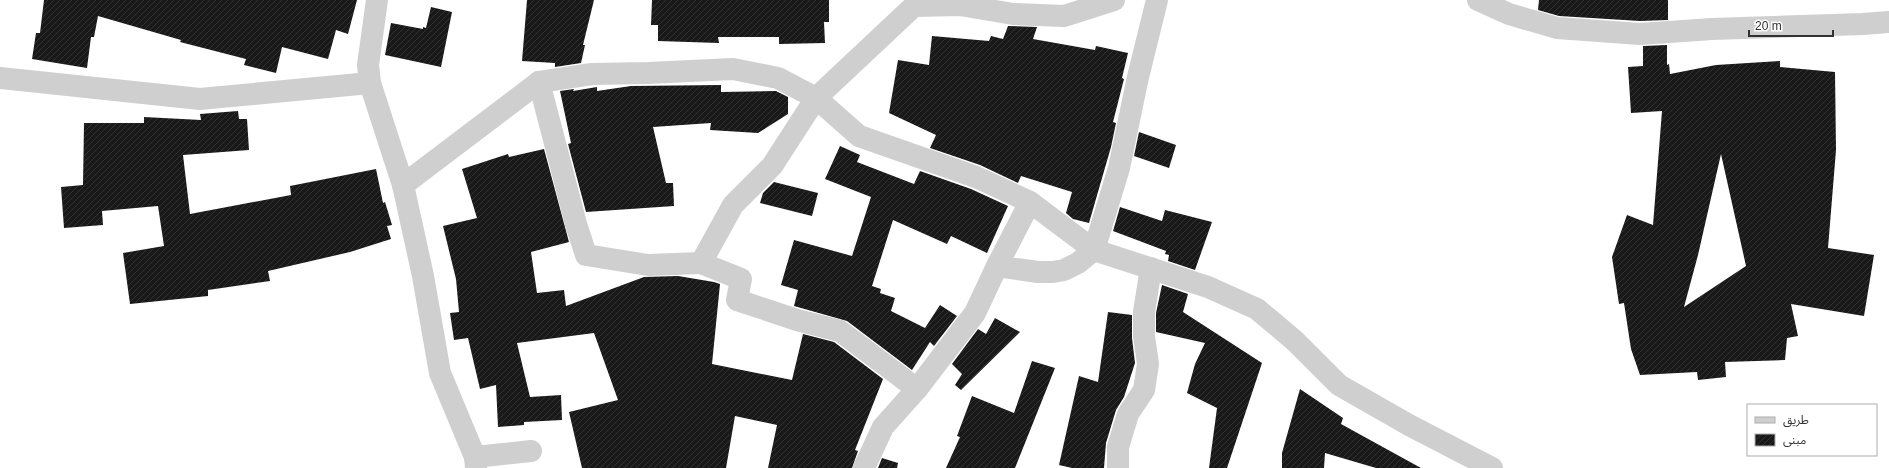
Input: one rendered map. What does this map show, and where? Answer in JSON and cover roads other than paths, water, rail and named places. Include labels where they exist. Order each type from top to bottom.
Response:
[{"type":"street","points":[[377,0],[368,65],[370,83],[403,185],[423,276],[440,373],[475,463],[531,450]]},
{"type":"street","points":[[701,263],[733,205],[772,166],[816,98],[915,3],[960,5],[1013,14],[1064,16],[1114,0]]},
{"type":"street","points":[[998,266],[1038,272],[1053,272],[1064,270],[1078,263],[1094,250],[1120,168],[1138,77],[1157,0]]},
{"type":"street","points":[[1478,0],[1509,14],[1557,28],[1640,34],[1712,29],[1889,22]]},
{"type":"street","points":[[403,185],[539,82],[592,74],[733,69],[778,78],[816,98],[859,136],[976,177],[1030,202],[1094,250],[1208,287],[1257,308],[1295,341],[1339,385],[1409,426],[1492,468]]},
{"type":"street","points":[[0,78],[200,99],[370,83]]},
{"type":"street","points":[[539,82],[576,224],[586,255],[648,265],[701,263],[741,279],[737,300],[797,320],[840,330],[917,389]]},
{"type":"street","points":[[864,468],[883,427],[917,389],[975,313],[1030,202]]},
{"type":"street","points":[[1118,468],[1118,447],[1128,414],[1144,390],[1148,364],[1144,336],[1144,312],[1151,268]]}]
